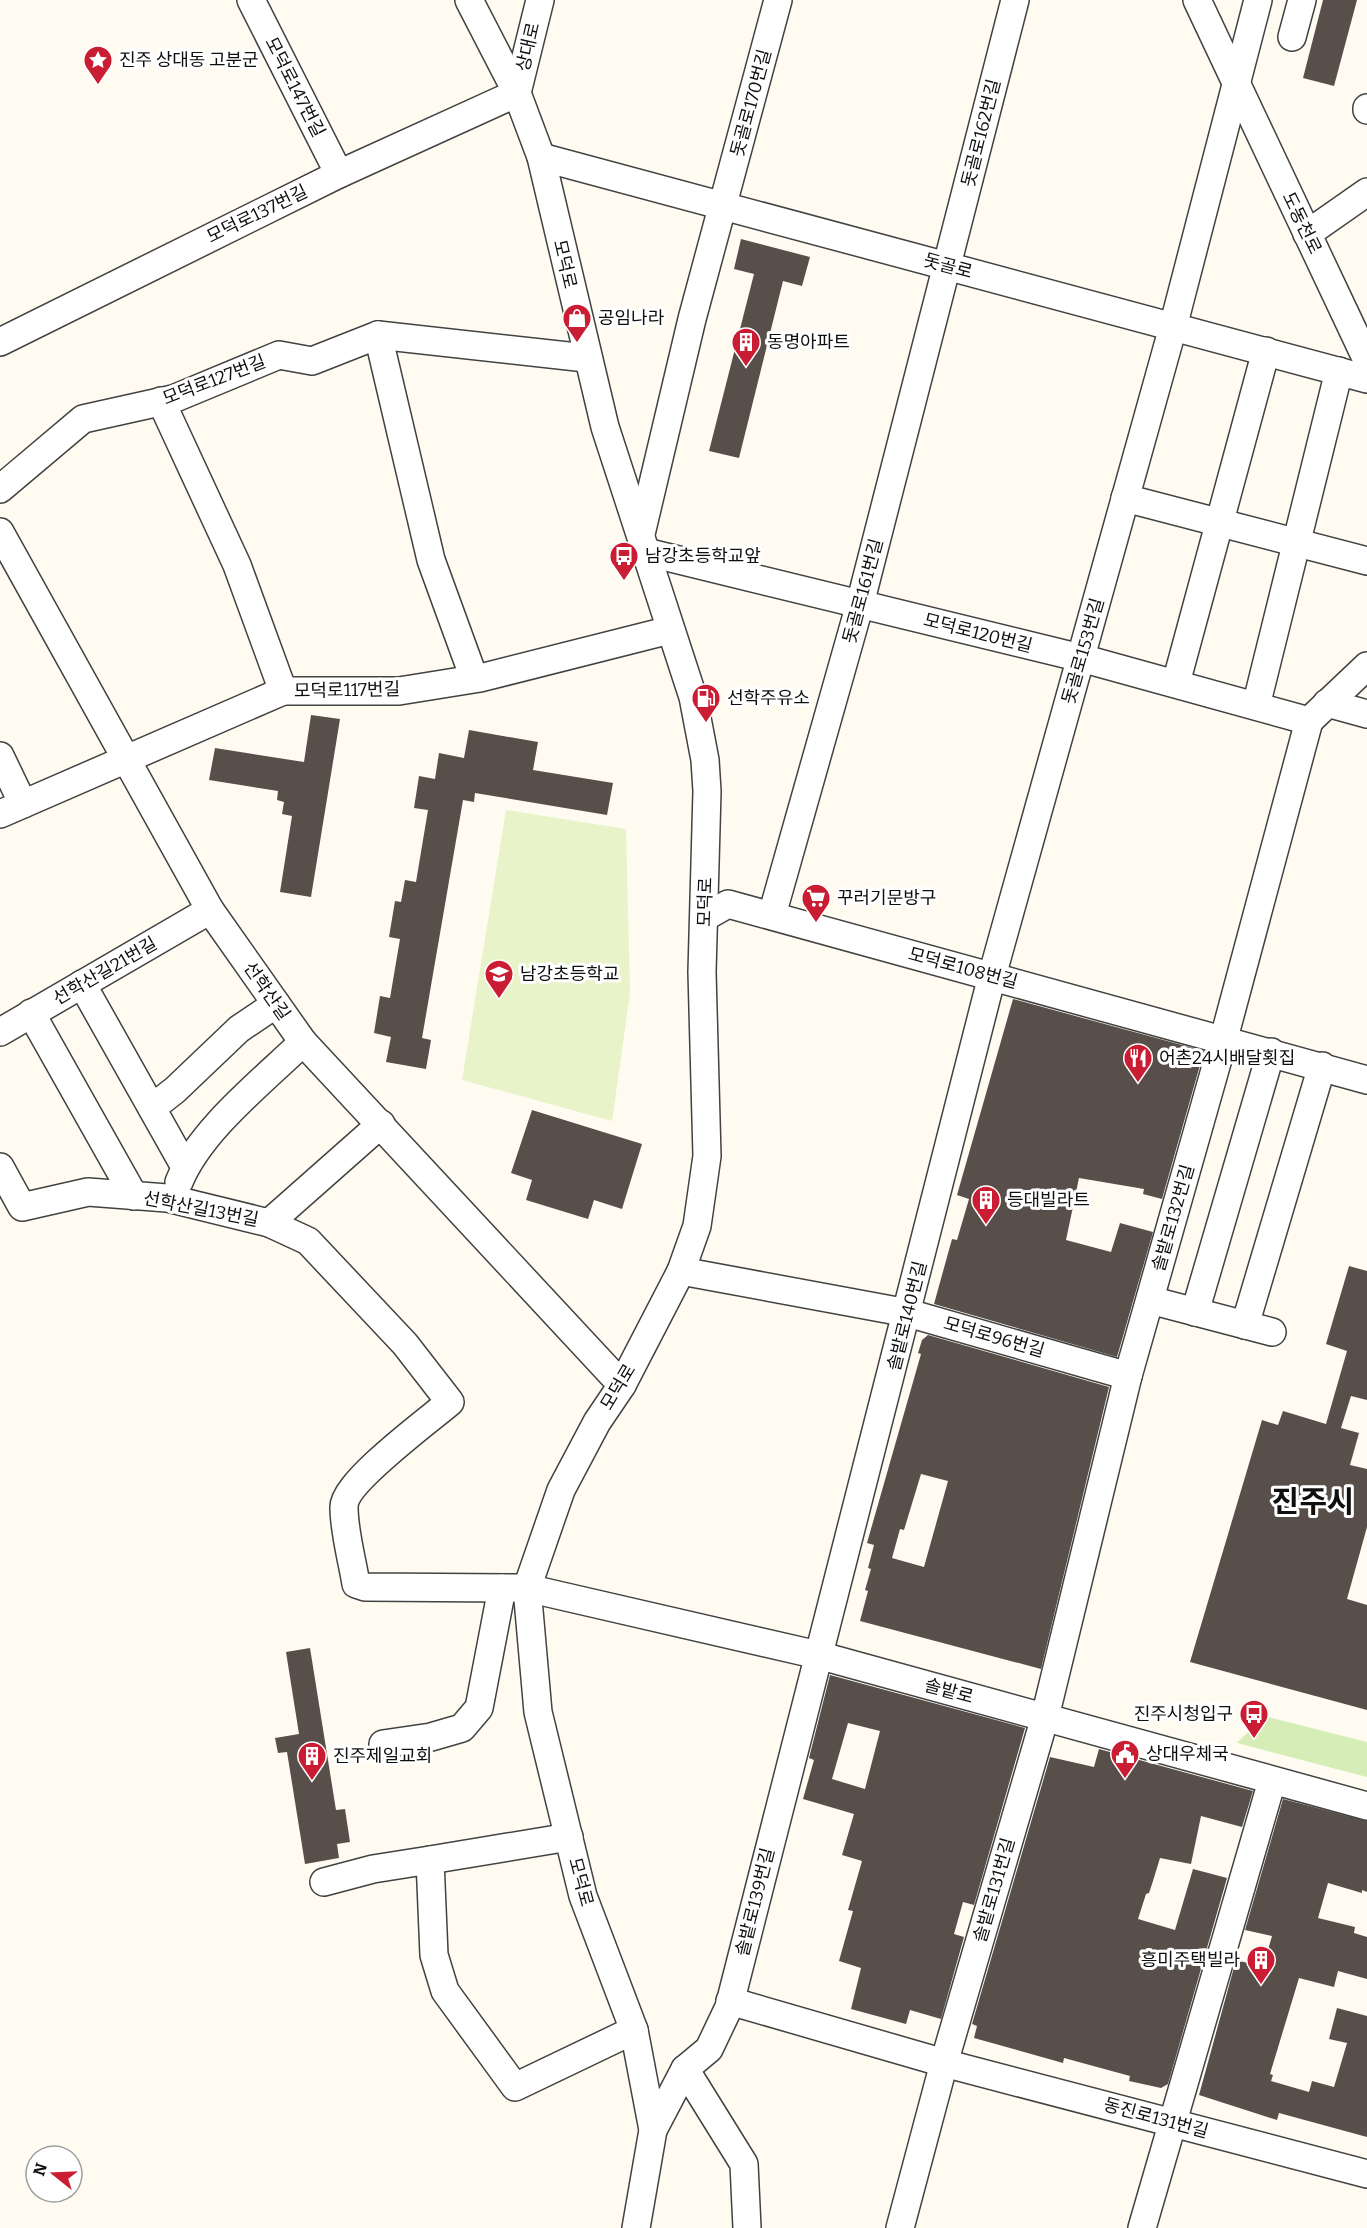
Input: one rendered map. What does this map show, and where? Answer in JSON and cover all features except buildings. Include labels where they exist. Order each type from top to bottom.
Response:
[{"type":"street","name":"모덕로147번길","points":[[251,0],[339,174]]},
{"type":"street","name":"모덕로","points":[[469,0],[518,93],[540,157],[586,358],[605,427],[693,697],[705,760],[707,791],[702,972],[707,1156],[697,1226],[681,1271],[622,1384],[597,1422],[561,1490],[515,1588],[538,1712],[583,1896],[634,2030],[653,2130],[636,2228]]},
{"type":"street","name":"상대로","points":[[518,93],[540,0]]},
{"type":"street","name":"돗골로170번길","points":[[723,206],[778,0]]},
{"type":"street","name":"돗골로162번길","points":[[946,266],[1015,0]]},
{"type":"street","name":"도동천로","points":[[1197,0],[1367,360]]},
{"type":"street","points":[[1173,327],[1258,0]]},
{"type":"street","points":[[1292,37],[1302,0]]},
{"type":"street","name":"모덕로137번길","points":[[0,342],[339,174],[518,93]]},
{"type":"street","name":"돗골로","points":[[540,157],[1367,379]]},
{"type":"street","points":[[1307,234],[1367,192]]},
{"type":"street","points":[[643,544],[692,319],[723,206]]},
{"type":"street","name":"돗골로161번길","points":[[772,915],[860,604],[946,266]]},
{"type":"street","name":"돗골로153번길","points":[[992,976],[1173,327]]},
{"type":"street","points":[[378,335],[431,560],[474,678]]},
{"type":"street","name":"모덕로127번길","points":[[0,489],[83,418],[161,401],[279,355],[312,362],[378,335],[586,358]]},
{"type":"street","points":[[1176,683],[1266,351]]},
{"type":"street","points":[[1256,706],[1339,371]]},
{"type":"street","points":[[161,401],[237,565],[283,691]]},
{"type":"street","points":[[1125,498],[1221,521],[1367,561]]},
{"type":"street","name":"선학산길","points":[[0,532],[210,910],[303,1042],[622,1384]]},
{"type":"street","name":"모덕로120번길","points":[[643,544],[860,604],[1081,658],[1256,706],[1367,714]]},
{"type":"street","name":"모덕로117번길","points":[[11,809],[124,758],[283,691],[399,690],[474,678],[670,630]]},
{"type":"street","points":[[1318,712],[1367,666]]},
{"type":"street","name":"솔밭로132번길","points":[[1045,1718],[1128,1376],[1318,712]]},
{"type":"street","points":[[0,756],[11,809]]},
{"type":"street","name":"모덕로108번길","points":[[705,917],[728,904],[1224,1038],[1367,1080]]},
{"type":"street","name":"선학산길21번길","points":[[0,1032],[210,910]]},
{"type":"street","name":"솔밭로140번길","points":[[818,1655],[908,1313],[992,976]]},
{"type":"street","points":[[82,984],[185,1167]]},
{"type":"street","points":[[152,1108],[175,1090],[238,1029],[276,1004]]},
{"type":"street","points":[[31,1013],[134,1196]]},
{"type":"street","points":[[172,1200],[185,1167],[202,1141],[303,1042]]},
{"type":"street","points":[[1195,1312],[1270,1052]]},
{"type":"street","points":[[1245,1325],[1322,1066]]},
{"type":"street","name":"선학산길13번길","points":[[0,1167],[22,1207],[88,1191],[172,1200],[269,1223],[381,1124]]},
{"type":"street","name":"솔밭로","points":[[269,1223],[308,1241],[391,1328],[450,1402],[367,1472],[350,1490],[344,1505],[356,1584],[365,1587],[515,1588],[818,1655],[1367,1806]]},
{"type":"street","name":"모덕로96번길","points":[[681,1271],[908,1313],[1128,1376]]},
{"type":"street","points":[[1150,1300],[1272,1332]]},
{"type":"street","points":[[383,1744],[431,1737],[462,1728],[479,1708],[515,1588]]},
{"type":"street","name":"솔밭로139번길","points":[[653,2130],[685,2068],[709,2049],[730,2001],[818,1655]]},
{"type":"street","name":"솔밭로131번길","points":[[944,2064],[1045,1718]]},
{"type":"street","points":[[1142,2228],[1272,1781]]},
{"type":"street","points":[[324,1882],[374,1869],[569,1837]]},
{"type":"street","points":[[430,1860],[434,1955],[445,1991],[515,2087],[634,2030]]},
{"type":"street","name":"동진로131번길","points":[[730,2001],[944,2064],[1367,2175]]},
{"type":"street","points":[[900,2228],[944,2064]]},
{"type":"street","points":[[685,2068],[744,2164],[747,2228]]},
{"type":"green space","points":[[506,810],[626,829],[630,993],[612,1121],[462,1080]]},
{"type":"green space","points":[[1264,1716],[1367,1742],[1367,1777],[1237,1743]]},
{"type":"place","name":"진주 상대동 고분군","points":[[98,86]]},
{"type":"place","name":"공임나라","points":[[577,344]]},
{"type":"place","name":"동명아파트","points":[[746,368]]},
{"type":"place","name":"남강초등학교앞","points":[[624,582]]},
{"type":"place","name":"선학주유소","points":[[706,724]]},
{"type":"place","name":"꾸러기문방구","points":[[816,924]]},
{"type":"place","name":"남강초등학교","points":[[499,1000]]},
{"type":"place","name":"어촌24시배달횟집","points":[[1138,1084]]},
{"type":"place","name":"등대빌라트","points":[[986,1226]]},
{"type":"place","name":"진주시청입구","points":[[1254,1740]]},
{"type":"place","name":"상대우체국","points":[[1125,1780]]},
{"type":"place","name":"진주제일교회","points":[[312,1782]]},
{"type":"place","name":"흥미주택빌라","points":[[1261,1986]]},
{"type":"district","name":"진주시","points":[[1313,1502]]}]
